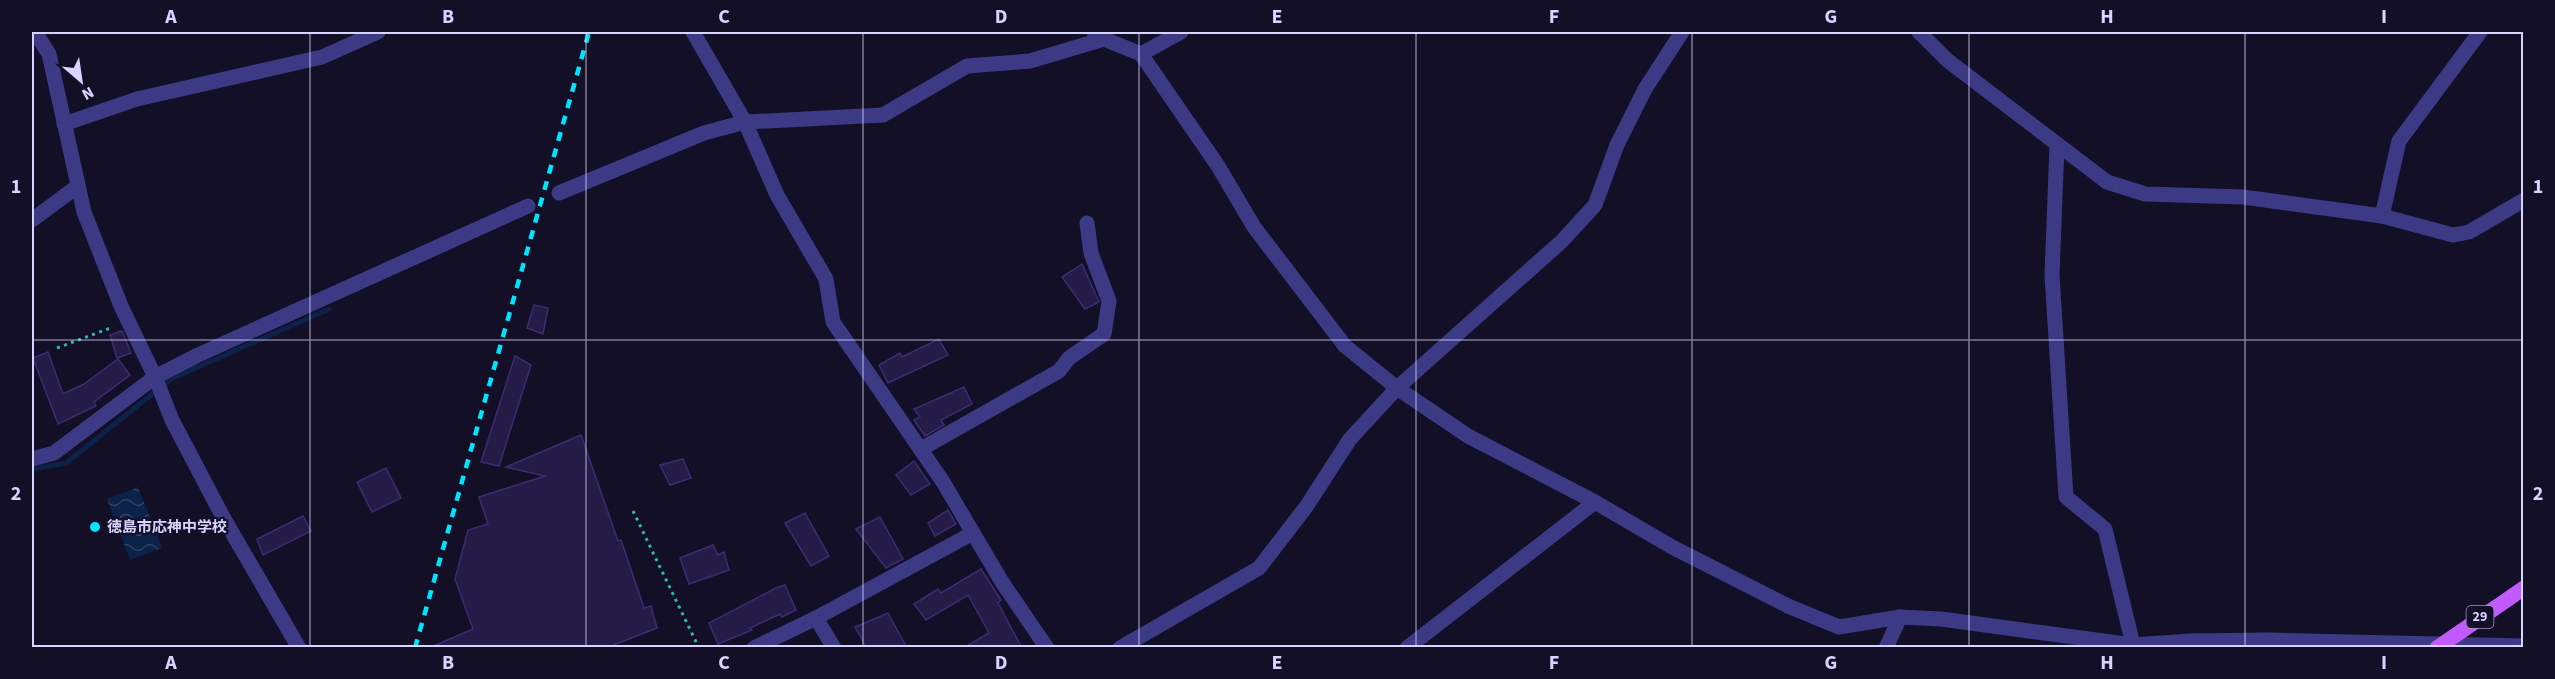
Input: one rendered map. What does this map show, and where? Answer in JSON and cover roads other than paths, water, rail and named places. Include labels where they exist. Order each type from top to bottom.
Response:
[{"type":"main road","name":"29","points":[[2438,646],[2523,588]]},
{"type":"street","points":[[35,32],[49,54],[84,212],[128,322],[155,377],[172,420],[218,507],[298,648]]},
{"type":"street","points":[[64,124],[137,99],[322,57],[378,32]]},
{"type":"street","points":[[693,32],[745,122],[777,195],[826,279],[833,322],[921,449],[1002,582],[1047,648]]},
{"type":"street","points":[[1141,54],[1181,32]]},
{"type":"street","points":[[1120,648],[1259,568],[1306,507],[1350,439],[1397,388],[1562,241],[1595,206],[1617,145],[1645,88],[1682,32]]},
{"type":"street","points":[[1919,32],[1947,60],[2107,182],[2145,194],[2243,197],[2382,216],[2453,235],[2469,232],[2523,200]]},
{"type":"street","points":[[2382,216],[2399,141],[2480,32]]},
{"type":"street","points":[[559,193],[705,133],[745,122],[883,115],[967,66],[1030,61],[1099,35],[1141,54],[1218,166],[1254,227],[1345,346],[1397,388],[1468,436],[1595,502],[1674,548],[1778,601],[1839,627],[1900,617],[1941,619],[2133,645],[2190,641],[2270,640],[2438,646],[2523,646]]},
{"type":"street","points":[[2057,145],[2052,274],[2066,497],[2105,529],[2133,645]]},
{"type":"street","points":[[32,220],[78,186]]},
{"type":"street","points":[[32,459],[54,453],[155,377],[196,356],[528,207]]},
{"type":"street","points":[[921,449],[1059,371],[1069,358],[1104,334],[1109,301],[1091,253],[1087,223]]},
{"type":"street","points":[[1407,648],[1595,502]]},
{"type":"street","points":[[753,648],[816,618],[973,532]]},
{"type":"street","points":[[1886,648],[1900,617]]},
{"type":"street","points":[[816,618],[834,648]]},
{"type":"water","points":[[138,487],[162,548],[130,560],[107,499]]},
{"type":"waterway","points":[[32,469],[66,463],[171,379],[329,309]]},
{"type":"railway","points":[[415,648],[589,32]]},
{"type":"place","name":"徳島市応神中学校","points":[[95,527]]}]
